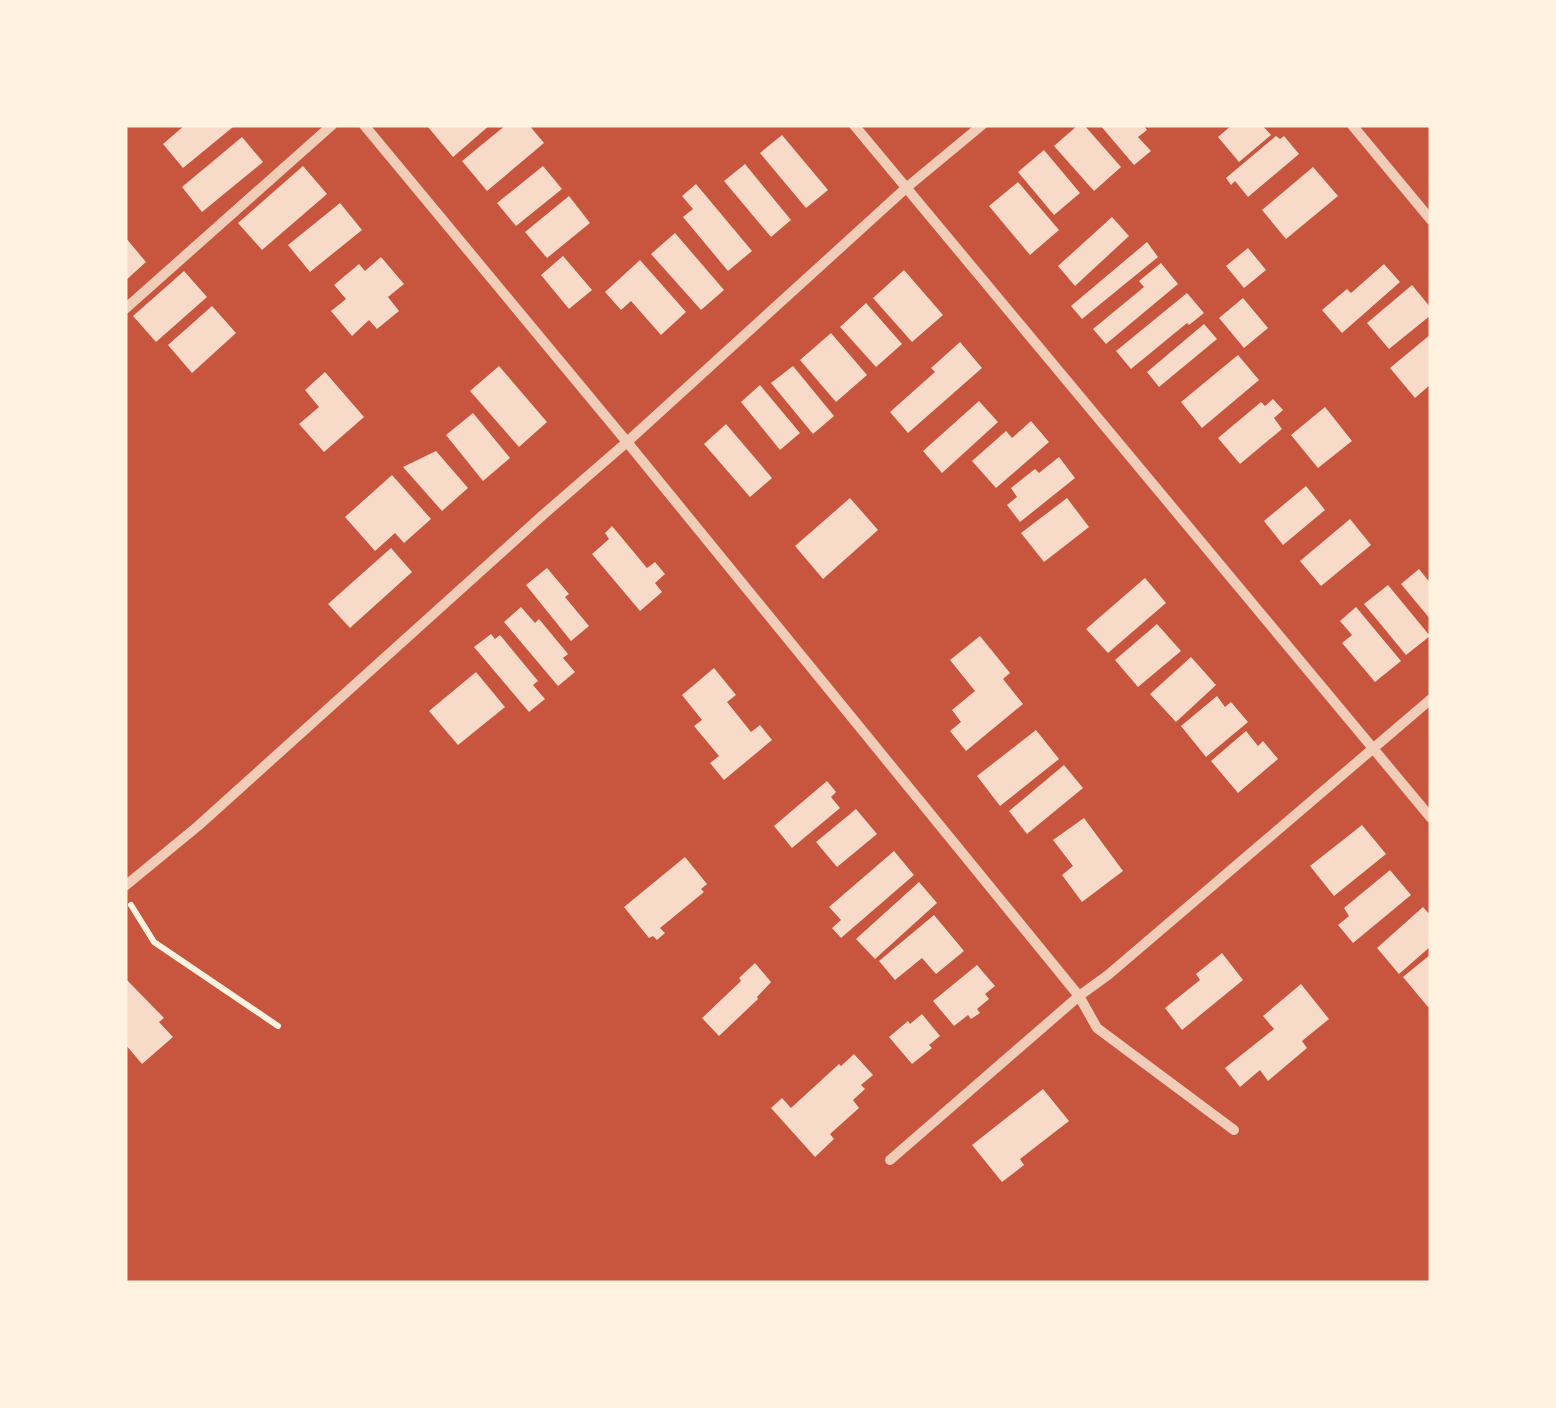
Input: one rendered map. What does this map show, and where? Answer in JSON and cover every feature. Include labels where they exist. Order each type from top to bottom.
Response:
[{"type":"street","points":[[125,308],[332,125]]},
{"type":"street","points":[[364,125],[1079,996],[1097,1028],[1234,1130]]},
{"type":"street","points":[[854,125],[1431,818]]},
{"type":"street","points":[[125,886],[198,826],[906,188],[982,125]]},
{"type":"street","points":[[1352,125],[1431,220]]},
{"type":"street","points":[[890,1160],[1431,699]]},
{"type":"path","points":[[125,895],[154,942],[278,1026]]},
{"type":"building","points":[[185,125],[233,127],[183,168],[163,144]]},
{"type":"building","points":[[490,125],[453,157],[428,127]]},
{"type":"building","points":[[506,125],[529,125],[544,143],[487,191],[462,161]]},
{"type":"building","points":[[1078,125],[1084,125],[1121,167],[1094,191],[1054,146]]},
{"type":"building","points":[[1100,125],[1143,125],[1147,130],[1138,137],[1151,151],[1134,165]]},
{"type":"building","points":[[1232,125],[1262,125],[1271,135],[1239,162],[1218,137]]},
{"type":"building","points":[[782,135],[828,190],[806,208],[760,153]]},
{"type":"building","points":[[1276,136],[1284,136],[1299,154],[1248,197],[1235,181],[1231,185],[1226,178]]},
{"type":"building","points":[[242,137],[263,162],[202,212],[182,187]]},
{"type":"building","points":[[1044,150],[1080,193],[1054,215],[1018,172]]},
{"type":"building","points":[[745,164],[791,220],[771,237],[724,181]]},
{"type":"building","points":[[303,166],[327,194],[262,250],[238,223]]},
{"type":"building","points":[[543,166],[562,189],[516,226],[497,203]]},
{"type":"building","points":[[1313,167],[1338,196],[1286,239],[1262,210]]},
{"type":"building","points":[[1018,182],[1059,230],[1030,255],[989,206]]},
{"type":"building","points":[[696,184],[752,251],[728,271],[683,217],[693,209],[682,196]]},
{"type":"building","points":[[569,196],[590,223],[547,258],[525,232]]},
{"type":"building","points":[[340,203],[362,230],[310,272],[288,245]]},
{"type":"building","points":[[1112,217],[1129,236],[1075,286],[1058,266]]},
{"type":"building","points":[[675,233],[724,290],[701,310],[651,254]]},
{"type":"building","points":[[125,237],[146,262],[125,281]]},
{"type":"building","points":[[1147,242],[1158,257],[1082,319],[1071,306]]},
{"type":"building","points":[[1248,248],[1266,270],[1244,288],[1226,266]]},
{"type":"building","points":[[563,256],[592,290],[569,309],[541,275]]},
{"type":"building","points":[[381,257],[404,284],[388,297],[399,311],[377,329],[369,320],[352,336],[331,311],[346,299],[334,285],[359,264],[365,271]]},
{"type":"building","points":[[640,260],[686,312],[661,335],[631,301],[621,310],[605,292]]},
{"type":"building","points":[[1161,263],[1178,284],[1106,344],[1093,329],[1144,287],[1139,281]]},
{"type":"building","points":[[1384,264],[1400,282],[1342,333],[1322,310],[1347,289],[1351,293]]},
{"type":"building","points":[[904,270],[943,315],[912,342],[873,298]]},
{"type":"building","points":[[184,271],[207,297],[156,342],[133,316]]},
{"type":"building","points":[[1412,285],[1431,308],[1431,315],[1389,349],[1367,323]]},
{"type":"building","points":[[1187,293],[1204,313],[1131,369],[1116,351]]},
{"type":"building","points":[[1243,298],[1268,328],[1244,348],[1219,318]]},
{"type":"building","points":[[866,303],[902,344],[876,367],[840,327]]},
{"type":"building","points":[[212,306],[236,333],[192,373],[168,345]]},
{"type":"building","points":[[1204,324],[1217,339],[1159,387],[1147,372]]},
{"type":"building","points":[[831,333],[867,375],[836,402],[800,360]]},
{"type":"building","points":[[1431,334],[1431,384],[1415,398],[1390,368]]},
{"type":"building","points":[[960,342],[982,368],[908,433],[890,412],[935,372],[931,368]]},
{"type":"building","points":[[1238,355],[1259,380],[1202,428],[1181,402]]},
{"type":"building","points":[[499,366],[547,422],[519,447],[470,391]]},
{"type":"building","points":[[793,366],[834,416],[813,434],[771,383]]},
{"type":"building","points":[[325,372],[364,417],[324,452],[299,424],[319,407],[305,390]]},
{"type":"building","points":[[760,385],[800,433],[780,450],[741,402]]},
{"type":"building","points":[[1273,399],[1283,410],[1274,418],[1282,429],[1240,464],[1218,438],[1261,402],[1265,406]]},
{"type":"building","points":[[979,401],[998,422],[942,473],[923,451]]},
{"type":"building","points":[[1325,407],[1352,441],[1318,468],[1291,435]]},
{"type":"building","points":[[473,413],[510,458],[483,481],[446,435]]},
{"type":"building","points":[[1031,421],[1049,442],[996,488],[972,461],[1006,431],[1012,438]]},
{"type":"building","points":[[726,424],[772,478],[750,497],[704,444]]},
{"type":"building","points":[[436,451],[468,488],[442,511],[403,467]]},
{"type":"building","points":[[1059,457],[1075,478],[1020,522],[1007,505],[1017,497],[1011,488]]},
{"type":"building","points":[[392,475],[431,519],[404,543],[395,533],[375,551],[345,517]]},
{"type":"building","points":[[1306,486],[1325,510],[1283,545],[1264,521]]},
{"type":"building","points":[[850,498],[878,530],[823,579],[795,546]]},
{"type":"building","points":[[1067,498],[1089,527],[1044,562],[1021,533]]},
{"type":"building","points":[[1350,519],[1371,545],[1321,586],[1300,561]]},
{"type":"building","points":[[612,526],[647,568],[655,562],[665,574],[655,583],[662,592],[640,611],[592,554],[609,539],[605,533]]},
{"type":"building","points":[[391,548],[412,572],[350,628],[328,604]]},
{"type":"building","points":[[547,568],[589,626],[571,641],[526,585]]},
{"type":"building","points":[[1419,569],[1431,584],[1431,620],[1401,584]]},
{"type":"building","points":[[1145,578],[1166,603],[1108,653],[1086,629]]},
{"type":"building","points":[[1388,585],[1430,636],[1406,655],[1364,604]]},
{"type":"building","points":[[521,607],[535,623],[539,619],[568,654],[563,658],[575,672],[558,686],[504,622]]},
{"type":"building","points":[[1356,607],[1401,661],[1375,682],[1342,643],[1352,635],[1340,621]]},
{"type":"building","points":[[1157,624],[1181,651],[1138,687],[1115,660]]},
{"type":"building","points":[[491,634],[495,639],[500,635],[538,681],[533,685],[545,699],[529,712],[474,647]]},
{"type":"building","points":[[980,636],[1010,673],[1003,679],[1023,704],[966,751],[950,731],[961,722],[952,710],[975,691],[950,660]]},
{"type":"building","points":[[1191,657],[1216,685],[1176,722],[1150,694]]},
{"type":"building","points":[[714,668],[736,695],[727,702],[751,732],[760,725],[772,740],[724,780],[710,763],[719,756],[694,726],[702,720],[682,695]]},
{"type":"building","points":[[476,672],[505,707],[458,745],[429,711]]},
{"type":"building","points":[[1217,696],[1225,707],[1231,702],[1248,722],[1206,757],[1181,726]]},
{"type":"building","points":[[1036,730],[1059,759],[1000,806],[977,776]]},
{"type":"building","points":[[1246,731],[1258,746],[1263,741],[1278,759],[1238,793],[1211,761]]},
{"type":"building","points":[[1064,765],[1083,788],[1027,834],[1009,811]]},
{"type":"building","points":[[827,781],[836,792],[831,797],[840,808],[792,848],[774,826]]},
{"type":"building","points":[[856,809],[877,834],[837,867],[816,842]]},
{"type":"building","points":[[1084,818],[1123,871],[1082,902],[1062,875],[1073,866],[1053,840]]},
{"type":"building","points":[[1362,825],[1386,854],[1334,896],[1310,866]]},
{"type":"building","points":[[894,851],[914,875],[841,938],[832,928],[841,920],[829,907]]},
{"type":"building","points":[[685,857],[707,884],[701,889],[704,892],[660,928],[665,933],[657,940],[649,938],[624,907]]},
{"type":"building","points":[[1390,870],[1411,895],[1353,943],[1338,925],[1349,916],[1344,908]]},
{"type":"building","points":[[919,882],[937,903],[875,959],[856,939]]},
{"type":"building","points":[[1423,907],[1431,916],[1431,946],[1399,974],[1377,948]]},
{"type":"building","points":[[934,915],[964,951],[936,974],[922,958],[895,980],[879,961]]},
{"type":"building","points":[[1222,953],[1243,980],[1182,1030],[1165,1008],[1200,980],[1196,974]]},
{"type":"building","points":[[1431,954],[1431,1005],[1428,1007],[1403,977]]},
{"type":"building","points":[[755,963],[771,982],[719,1036],[702,1018]]},
{"type":"building","points":[[977,965],[995,986],[985,994],[989,999],[977,1009],[980,1013],[971,1019],[968,1015],[954,1026],[933,1001]]},
{"type":"building","points":[[125,978],[164,1018],[159,1022],[173,1037],[142,1064],[125,1044]]},
{"type":"building","points":[[1301,984],[1329,1019],[1302,1041],[1307,1048],[1268,1081],[1260,1070],[1240,1087],[1225,1068],[1274,1029],[1263,1016]]},
{"type":"building","points":[[922,1014],[940,1036],[912,1064],[889,1037]]},
{"type":"building","points":[[854,1054],[873,1075],[861,1085],[865,1089],[853,1100],[859,1108],[830,1134],[834,1139],[815,1157],[771,1108],[782,1098],[791,1108]]},
{"type":"building","points":[[1043,1089],[1069,1121],[1020,1159],[1024,1165],[1002,1182],[972,1145]]}]
